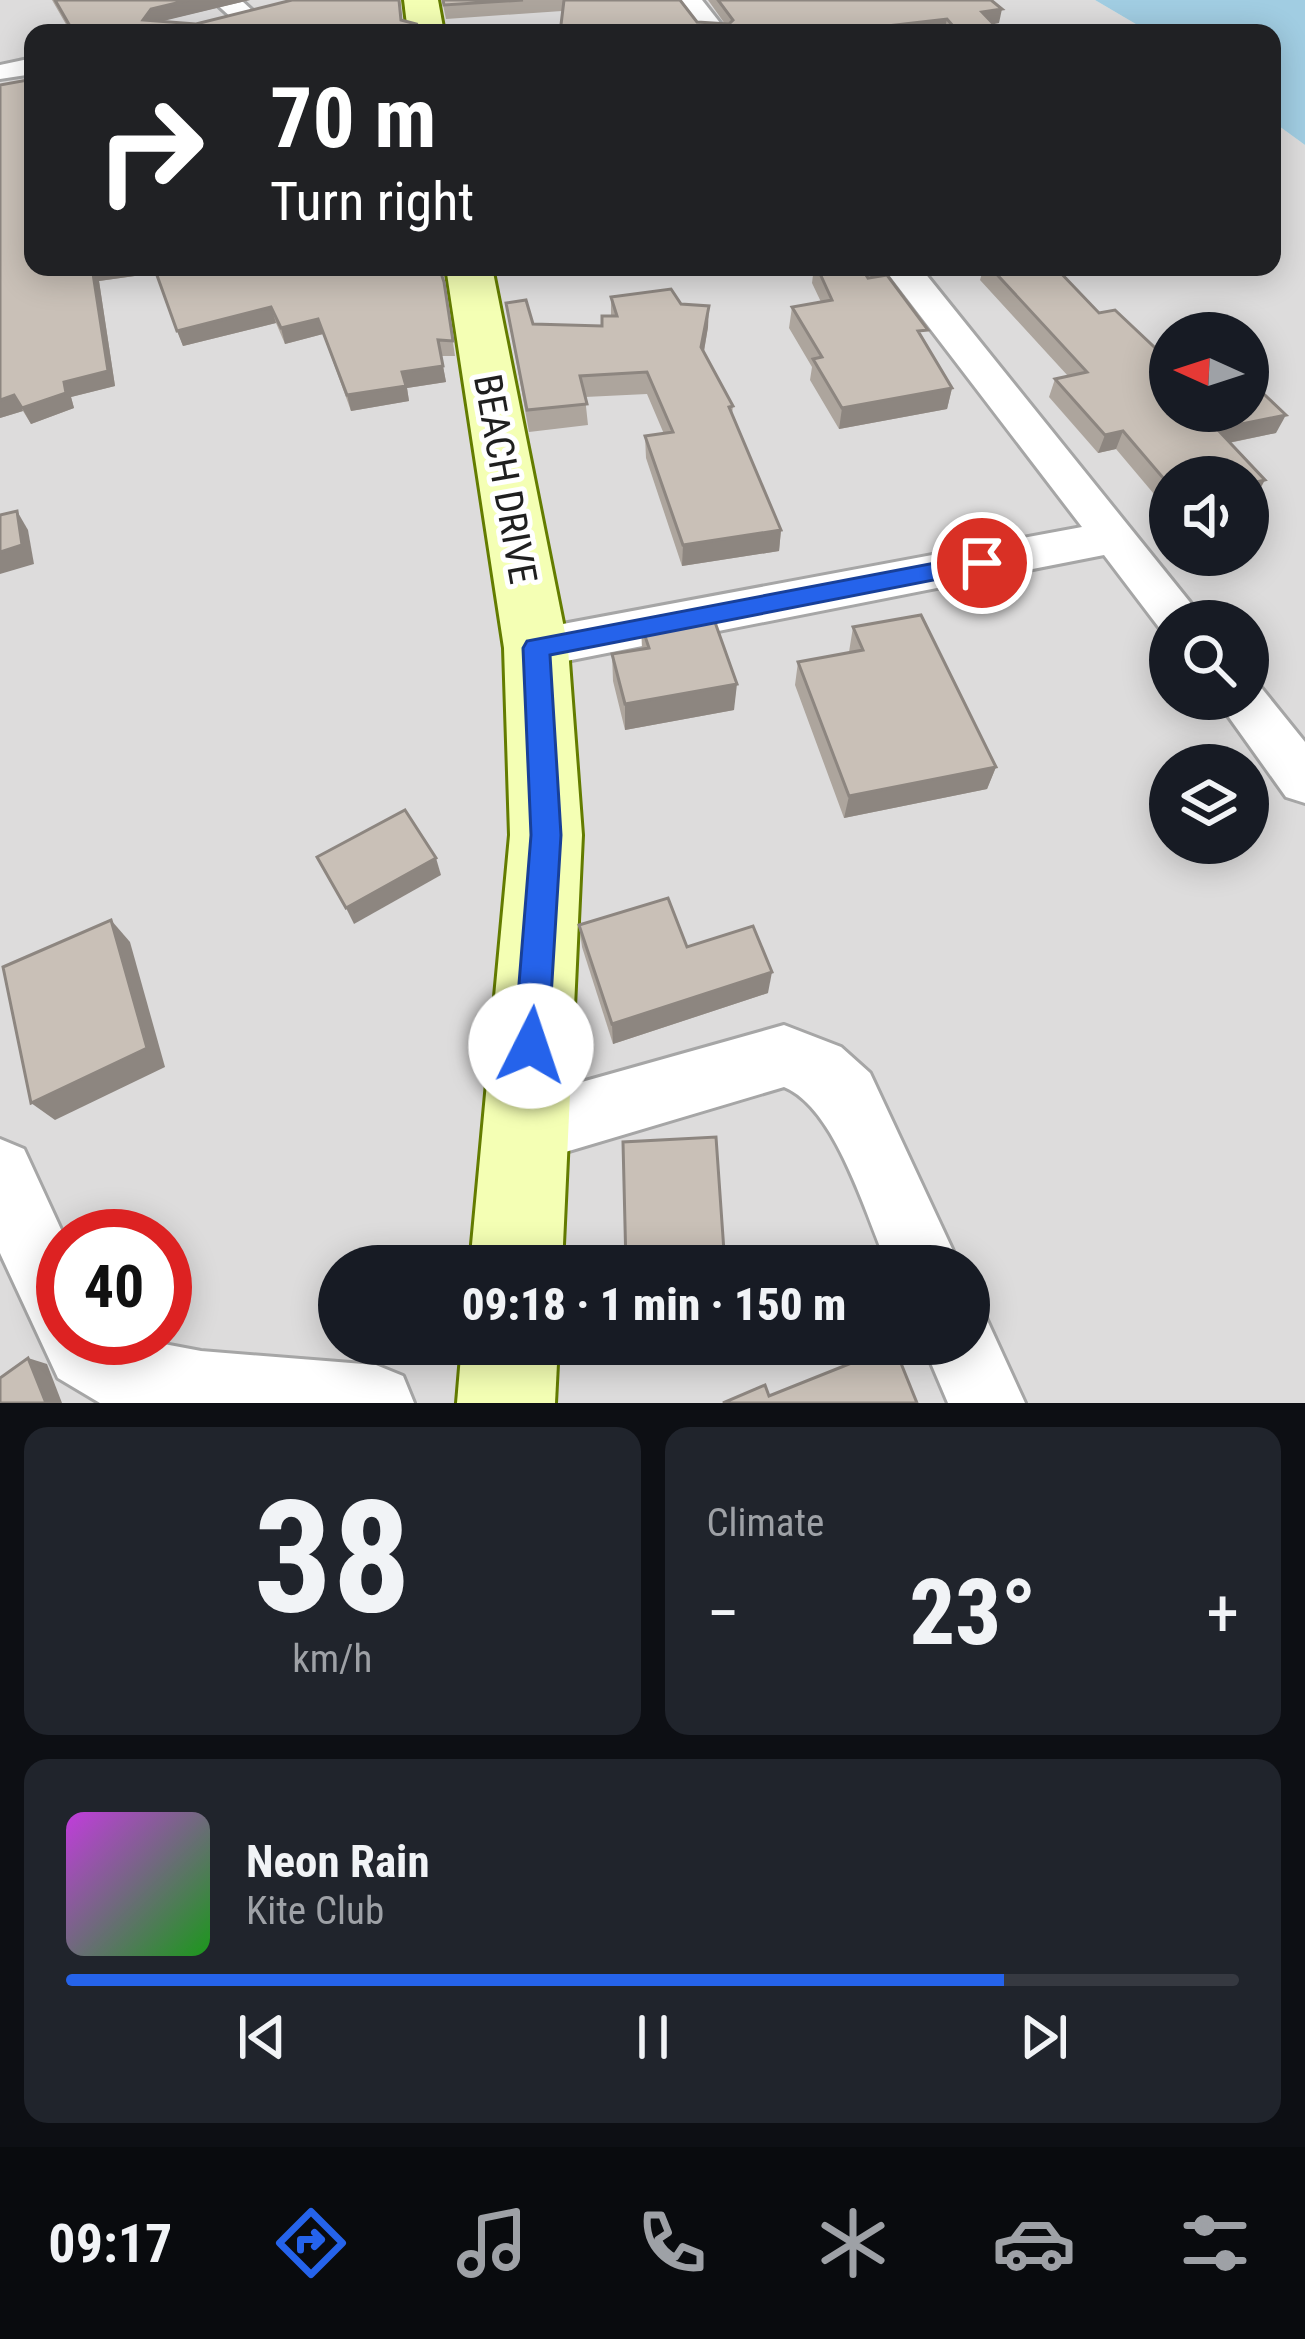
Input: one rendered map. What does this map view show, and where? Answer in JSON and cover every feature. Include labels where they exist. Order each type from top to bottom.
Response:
[{"type":"street","points":[[688,0],[707,24]]},
{"type":"street","points":[[204,23],[243,7]]},
{"type":"street","name":"BEACH DRIVE","points":[[471,276],[536,648],[546,835],[517,1245]]},
{"type":"street","points":[[908,276],[1164,600]]},
{"type":"street","points":[[536,648],[1115,537]]},
{"type":"street","points":[[1257,720],[1305,781]]},
{"type":"street","points":[[525,1131],[784,1056],[818,1069],[847,1096],[914,1245]]},
{"type":"street","points":[[0,1173],[36,1254]]},
{"type":"street","points":[[107,1365],[128,1377],[193,1396],[376,1403]]},
{"type":"street","points":[[506,1403],[509,1365]]},
{"type":"street","points":[[970,1365],[987,1403]]},
{"type":"shaded area","points":[[0,0],[1095,0],[1136,24],[24,24],[24,276],[1281,276],[1281,128],[1305,145],[1305,1403],[0,1403]]},
{"type":"water","points":[[1095,0],[1305,0],[1305,145],[1281,128],[1281,24],[1136,24]]},
{"type":"building","points":[[55,0],[189,0],[151,9],[143,20],[196,24],[69,24]]},
{"type":"building","points":[[292,0],[399,0],[401,20],[416,24],[196,24]]},
{"type":"building","points":[[443,0],[523,0],[444,5]]},
{"type":"building","points":[[564,0],[680,0],[697,22],[729,24],[561,24]]},
{"type":"building","points":[[718,0],[991,0],[1002,9],[982,12],[993,24],[951,24],[947,19],[904,24],[729,24],[733,20]]},
{"type":"building","points":[[24,81],[24,276],[93,276],[108,371],[64,382],[66,393],[22,408],[14,395],[0,400],[0,85]]},
{"type":"building","points":[[157,276],[442,276],[453,341],[438,340],[443,366],[402,372],[406,386],[347,395],[318,319],[281,328],[271,307],[177,331]]},
{"type":"building","points":[[821,276],[888,276],[928,330],[918,331],[952,388],[842,408],[813,359],[822,357],[792,307],[832,300]]},
{"type":"building","points":[[998,276],[1064,276],[1099,313],[1115,310],[1149,342],[1149,432],[1220,432],[1242,456],[1149,456],[1149,461],[1123,431],[1105,435],[1055,379],[1087,372]]},
{"type":"building","points":[[671,289],[681,304],[709,306],[701,347],[733,406],[729,407],[781,530],[683,545],[645,436],[673,432],[647,372],[580,376],[587,404],[527,410],[506,303],[526,300],[533,324],[602,326],[602,316],[617,316],[611,297]]},
{"type":"building","points":[[1269,399],[1286,415],[1269,418]]},
{"type":"building","points":[[17,511],[22,545],[0,552],[0,515]]},
{"type":"building","points":[[711,611],[737,684],[625,704],[612,654],[649,648],[641,624]]},
{"type":"building","points":[[921,615],[996,767],[849,796],[798,662],[863,650],[853,627]]},
{"type":"building","points":[[405,810],[436,858],[346,908],[317,857]]},
{"type":"building","points":[[668,898],[687,947],[753,926],[772,972],[612,1024],[579,925]]},
{"type":"building","points":[[111,920],[147,1048],[31,1103],[3,967]]},
{"type":"building","points":[[716,1137],[724,1245],[625,1245],[623,1142]]},
{"type":"building","points":[[28,1358],[46,1403],[0,1403],[0,1378]]},
{"type":"building","points":[[846,1365],[902,1365],[917,1403],[723,1403],[765,1385],[769,1396]]},
{"type":"route","points":[[531,1046],[546,835],[536,648],[982,563]]}]
